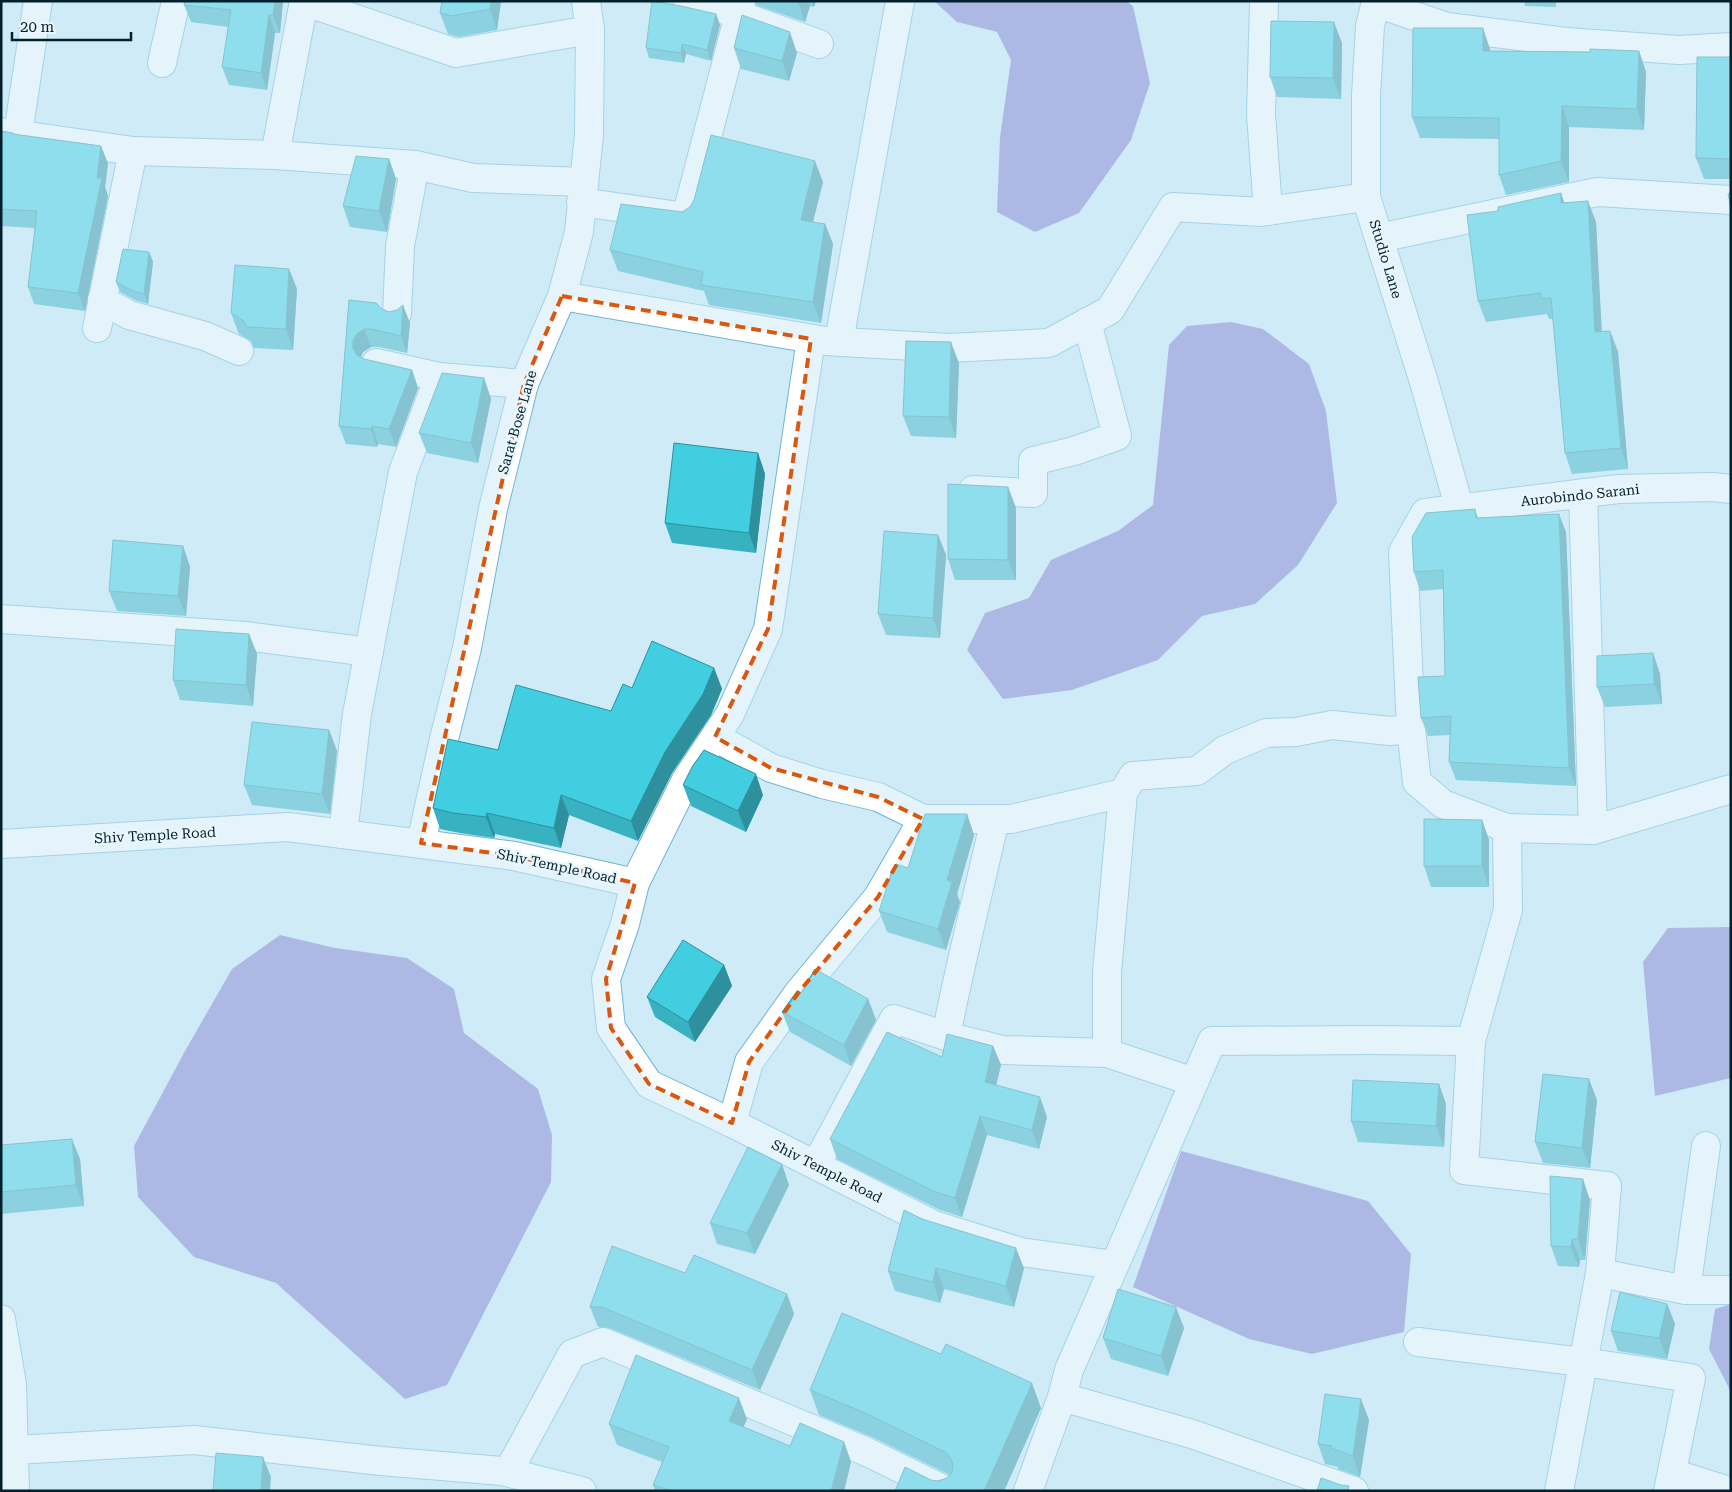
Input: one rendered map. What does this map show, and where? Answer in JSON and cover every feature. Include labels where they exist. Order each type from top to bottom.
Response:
[{"type":"street","points":[[38,1],[9,133],[133,150],[275,154],[415,165],[473,178],[583,192],[686,216],[740,8]]},
{"type":"street","points":[[162,63],[176,1]]},
{"type":"street","points":[[275,154],[304,1],[456,53],[590,30]]},
{"type":"street","name":"Sarat Bose Lane","points":[[421,843],[467,648],[493,509],[524,384],[562,296],[579,232],[589,135],[590,30],[586,1]]},
{"type":"street","points":[[688,1],[717,7],[740,8],[819,44]]},
{"type":"street","points":[[839,341],[900,1]]},
{"type":"street","points":[[1264,1],[1262,114],[1268,211]]},
{"type":"street","points":[[1376,2],[1447,27],[1566,42],[1679,50],[1731,47]]},
{"type":"street","name":"Studio Lane","points":[[1376,2],[1370,26],[1366,96],[1366,197],[1424,382],[1460,510]]},
{"type":"street","points":[[97,328],[133,150]]},
{"type":"street","points":[[397,314],[400,246],[415,165]]},
{"type":"street","points":[[1379,238],[1597,192],[1731,200]]},
{"type":"street","points":[[562,296],[811,339],[949,348],[1049,343],[1110,310],[1173,207],[1262,212],[1366,197]]},
{"type":"street","points":[[102,300],[129,315],[205,336],[239,350]]},
{"type":"street","points":[[958,490],[1033,493],[1033,461],[1074,451],[1117,436],[1087,322]]},
{"type":"street","points":[[635,883],[686,780],[730,714],[768,629],[811,339]]},
{"type":"street","points":[[375,362],[439,377],[524,384]]},
{"type":"street","points":[[343,834],[357,714],[403,472],[439,377]]},
{"type":"street","name":"Aurobindo Sarani","points":[[1410,730],[1403,552],[1425,513],[1460,510],[1618,488],[1712,486],[1731,490]]},
{"type":"street","points":[[1583,493],[1593,830]]},
{"type":"street","points":[[1,619],[245,636],[368,652]]},
{"type":"street","points":[[1107,1053],[1107,972],[1124,793],[1133,776],[1197,771],[1225,750],[1266,733],[1296,732],[1332,726],[1390,731],[1410,730],[1417,782],[1443,804],[1508,828],[1593,830],[1731,789]]},
{"type":"street","points":[[715,737],[771,768],[822,784],[878,798],[923,819],[1011,819],[1124,793]]},
{"type":"street","points":[[732,1123],[749,1062],[799,992],[878,897],[923,819]]},
{"type":"street","points":[[946,1036],[958,971],[979,894],[995,819]]},
{"type":"street","name":"Shiv Temple Road","points":[[1,844],[288,827],[514,856],[635,883],[625,924],[606,979],[611,1028],[649,1084],[732,1123],[934,1224],[1021,1252],[1114,1266]]},
{"type":"street","points":[[1508,828],[1508,910],[1471,1041],[1464,1170],[1607,1186],[1600,1273],[1559,1491]]},
{"type":"street","points":[[816,1165],[894,1019],[946,1036],[1003,1050],[1107,1053],[1194,1082]]},
{"type":"street","points":[[1028,1491],[1062,1398],[1069,1370],[1212,1041],[1471,1041]]},
{"type":"street","points":[[1686,1290],[1706,1146]]},
{"type":"street","points":[[1600,1273],[1686,1290],[1731,1290]]},
{"type":"street","points":[[1,1319],[12,1384],[10,1458],[15,1491]]},
{"type":"street","points":[[508,1472],[572,1354],[603,1342],[866,1452],[947,1491]]},
{"type":"street","points":[[1418,1342],[1584,1362],[1691,1378],[1670,1482],[1729,1491]]},
{"type":"street","points":[[1062,1398],[1192,1434],[1354,1491]]},
{"type":"street","points":[[10,1458],[194,1440],[381,1461],[508,1472],[582,1491]]},
{"type":"highlighted area","points":[[562,296],[811,339],[768,629],[715,737],[771,768],[878,797],[923,819],[878,897],[799,992],[749,1062],[732,1123],[649,1084],[611,1028],[606,979],[635,883],[514,856],[421,843],[524,384]]},
{"type":"shaded area","points":[[934,1],[1126,1],[1133,6],[1150,83],[1131,140],[1079,213],[1035,232],[997,212],[1000,137],[1011,60],[997,32],[957,22]]},
{"type":"shaded area","points":[[1231,322],[1263,329],[1309,364],[1326,411],[1337,503],[1298,565],[1255,604],[1202,616],[1158,660],[1072,690],[1003,699],[967,650],[985,613],[1029,598],[1051,560],[1118,531],[1153,505],[1169,345],[1187,326]]},
{"type":"shaded area","points":[[1731,927],[1731,1078],[1655,1096],[1643,962],[1668,928]]},
{"type":"shaded area","points":[[280,935],[335,948],[407,958],[454,989],[464,1033],[538,1089],[552,1135],[551,1182],[447,1385],[405,1399],[276,1283],[194,1257],[138,1197],[134,1146],[185,1051],[232,969]]},
{"type":"shaded area","points":[[1181,1151],[1368,1201],[1411,1254],[1404,1332],[1312,1354],[1249,1339],[1133,1287]]},
{"type":"shaded area","points":[[1731,1304],[1731,1392],[1709,1349],[1715,1309]]},
{"type":"building","points":[[185,1],[275,1],[273,15],[269,15],[261,73],[222,67],[231,10],[184,5]]},
{"type":"building","points":[[442,1],[491,1],[490,9],[452,16],[440,13]]},
{"type":"building","points":[[652,1],[716,14],[707,50],[682,44],[681,53],[646,48]]},
{"type":"building","points":[[742,15],[790,32],[782,61],[734,48]]},
{"type":"building","points":[[1271,21],[1334,22],[1333,78],[1270,77]]},
{"type":"building","points":[[1413,28],[1483,28],[1483,51],[1590,52],[1590,49],[1639,51],[1637,109],[1562,106],[1561,161],[1499,175],[1499,118],[1412,117]]},
{"type":"building","points":[[1697,57],[1731,57],[1731,159],[1696,158]]},
{"type":"building","points":[[1,131],[101,146],[97,178],[102,178],[78,293],[28,287],[37,211],[1,209]]},
{"type":"building","points":[[711,135],[815,161],[801,220],[825,224],[813,302],[701,285],[703,272],[610,250],[621,204],[682,212],[690,207],[694,200]]},
{"type":"building","points":[[356,156],[389,159],[379,211],[343,206]]},
{"type":"building","points":[[1731,192],[1731,208],[1728,194]]},
{"type":"building","points":[[1561,193],[1561,203],[1588,201],[1595,332],[1610,331],[1621,448],[1565,453],[1551,298],[1541,298],[1541,293],[1478,301],[1467,215],[1498,211],[1498,207]]},
{"type":"building","points":[[123,249],[149,252],[144,294],[116,282]]},
{"type":"building","points":[[235,265],[289,269],[286,329],[246,327],[244,321],[231,313]]},
{"type":"building","points":[[349,300],[376,303],[382,309],[389,312],[397,310],[403,305],[401,336],[364,329],[357,334],[353,341],[353,348],[357,355],[364,359],[412,370],[389,429],[372,426],[371,429],[339,426]]},
{"type":"building","points":[[906,341],[951,342],[949,417],[903,416]]},
{"type":"building","points":[[442,373],[484,378],[471,443],[419,433]]},
{"type":"building","points":[[674,443],[758,453],[749,533],[665,523]]},
{"type":"building","points":[[948,484],[1008,487],[1008,560],[948,559]]},
{"type":"building","points":[[1475,509],[1476,518],[1559,514],[1569,768],[1449,762],[1451,716],[1421,718],[1418,677],[1445,676],[1443,570],[1414,572],[1412,537],[1426,513]]},
{"type":"building","points":[[884,531],[938,535],[933,618],[878,614]]},
{"type":"building","points":[[113,540],[183,546],[178,596],[109,591]]},
{"type":"building","points":[[176,629],[249,634],[246,685],[173,680]]},
{"type":"building","points":[[652,641],[714,668],[703,694],[665,752],[631,821],[561,795],[554,828],[487,813],[486,817],[453,813],[433,808],[448,739],[498,750],[516,685],[611,711],[623,684],[632,688]]},
{"type":"building","points":[[1653,653],[1654,684],[1597,687],[1597,656]]},
{"type":"building","points":[[252,722],[329,730],[322,794],[244,785]]},
{"type":"building","points":[[704,750],[756,774],[738,811],[683,785],[692,767]]},
{"type":"building","points":[[925,814],[967,814],[947,880],[952,882],[938,929],[879,911],[896,864],[908,868]]},
{"type":"building","points":[[1424,819],[1482,820],[1482,866],[1424,866]]},
{"type":"building","points":[[683,940],[724,965],[688,1022],[647,997]]},
{"type":"building","points":[[815,969],[868,999],[844,1045],[782,1012],[797,991],[801,993]]},
{"type":"building","points":[[887,1032],[942,1057],[947,1034],[993,1046],[985,1082],[1040,1097],[1032,1130],[980,1116],[955,1198],[933,1191],[830,1139]]},
{"type":"building","points":[[1543,1074],[1589,1079],[1582,1148],[1535,1142]]},
{"type":"building","points":[[1353,1080],[1439,1084],[1436,1126],[1351,1121]]},
{"type":"building","points":[[72,1139],[76,1185],[1,1192],[1,1145]]},
{"type":"building","points":[[748,1147],[782,1164],[747,1233],[710,1223]]},
{"type":"building","points":[[1550,1176],[1583,1179],[1578,1239],[1572,1239],[1571,1247],[1551,1246]]},
{"type":"building","points":[[904,1210],[922,1219],[1016,1248],[1006,1286],[936,1268],[933,1282],[888,1271]]},
{"type":"building","points":[[612,1246],[685,1273],[694,1255],[787,1294],[752,1370],[602,1307],[590,1307]]},
{"type":"building","points":[[1118,1289],[1176,1307],[1161,1356],[1103,1338]]},
{"type":"building","points":[[1620,1292],[1667,1304],[1659,1338],[1611,1331]]},
{"type":"building","points":[[842,1313],[941,1354],[946,1344],[1032,1383],[984,1491],[895,1491],[905,1467],[931,1480],[938,1481],[947,1478],[952,1472],[953,1464],[950,1457],[945,1452],[865,1413],[810,1390]]},
{"type":"building","points":[[636,1355],[739,1398],[729,1421],[790,1446],[800,1423],[844,1442],[831,1491],[672,1491],[653,1485],[669,1447],[609,1424]]},
{"type":"building","points":[[1325,1394],[1361,1399],[1353,1456],[1331,1448],[1332,1446],[1318,1444]]},
{"type":"building","points":[[216,1453],[263,1457],[261,1491],[213,1491]]},
{"type":"building","points":[[1321,1478],[1349,1486],[1348,1491],[1317,1491]]}]
